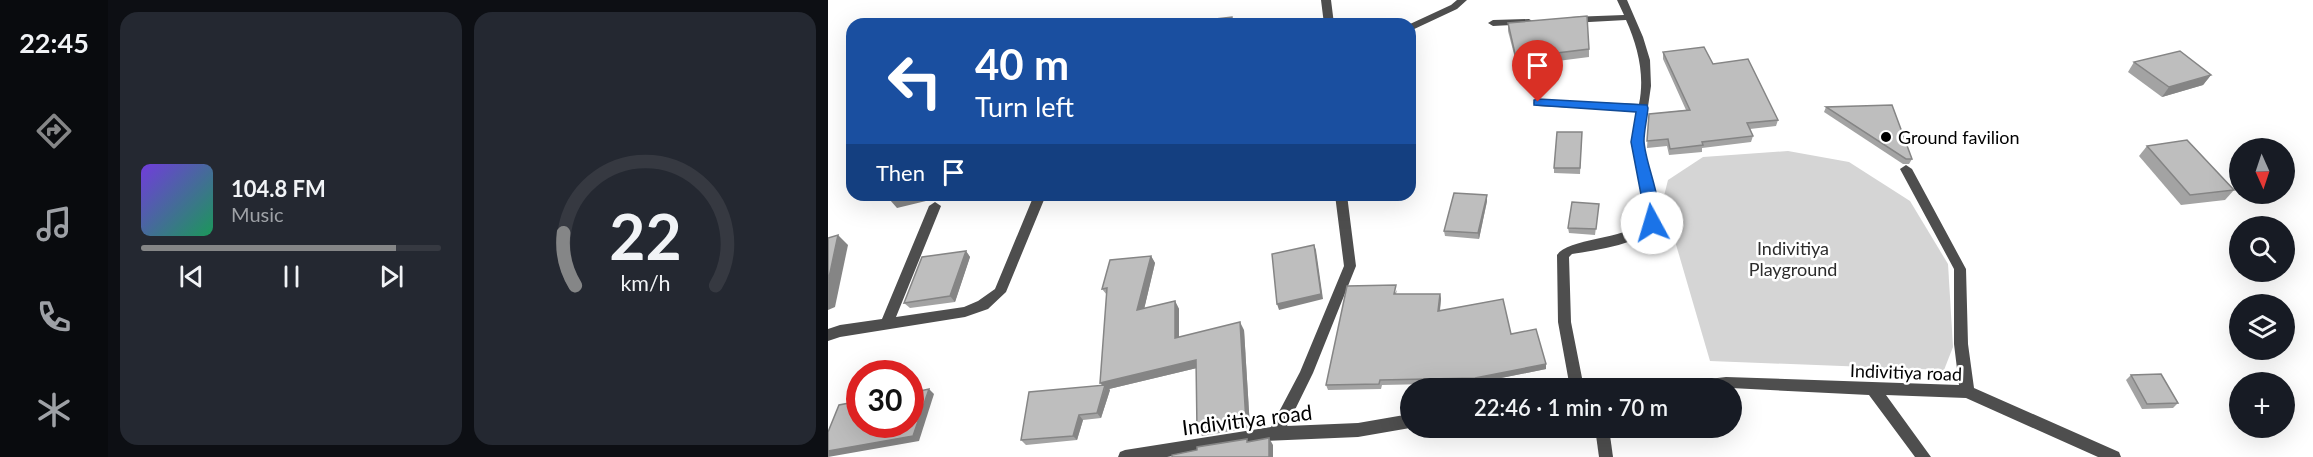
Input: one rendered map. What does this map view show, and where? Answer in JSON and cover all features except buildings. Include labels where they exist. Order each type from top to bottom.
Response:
[{"type":"street","points":[[1326,0],[1328,18]]},
{"type":"street","points":[[1416,25],[1454,7],[1462,0]]},
{"type":"street","points":[[1574,378],[1569,357],[1563,302],[1563,255],[1569,250],[1634,237],[1646,230],[1652,223],[1638,142],[1646,85],[1645,55],[1622,0]]},
{"type":"street","points":[[1559,20],[1630,17]]},
{"type":"street","points":[[1493,23],[1537,21]]},
{"type":"street","points":[[1538,102],[1642,108]]},
{"type":"street","points":[[1906,169],[1960,269],[1961,344],[1967,392]]},
{"type":"street","points":[[828,335],[965,312],[983,305],[1000,292],[1038,201]]},
{"type":"street","points":[[1276,433],[1306,372],[1350,266],[1342,201]]},
{"type":"street","points":[[887,324],[935,206]]},
{"type":"street","name":"Indivitiya road","points":[[1742,384],[1967,392],[2114,457]]},
{"type":"street","points":[[1874,390],[1924,457]]},
{"type":"street","name":"Indivitiya road","points":[[1125,457],[1276,433],[1358,430],[1400,423]]},
{"type":"street","points":[[1603,438],[1606,457]]},
{"type":"green space","name":"Indivitiya Playground","points":[[1788,151],[1849,162],[1910,201],[1948,264],[1953,347],[1944,370],[1710,361],[1663,200],[1668,180],[1703,157]]},
{"type":"place","name":"Ground favilion","points":[[1886,137]]},
{"type":"route","points":[[1538,102],[1642,108],[1638,142],[1652,223]]}]
